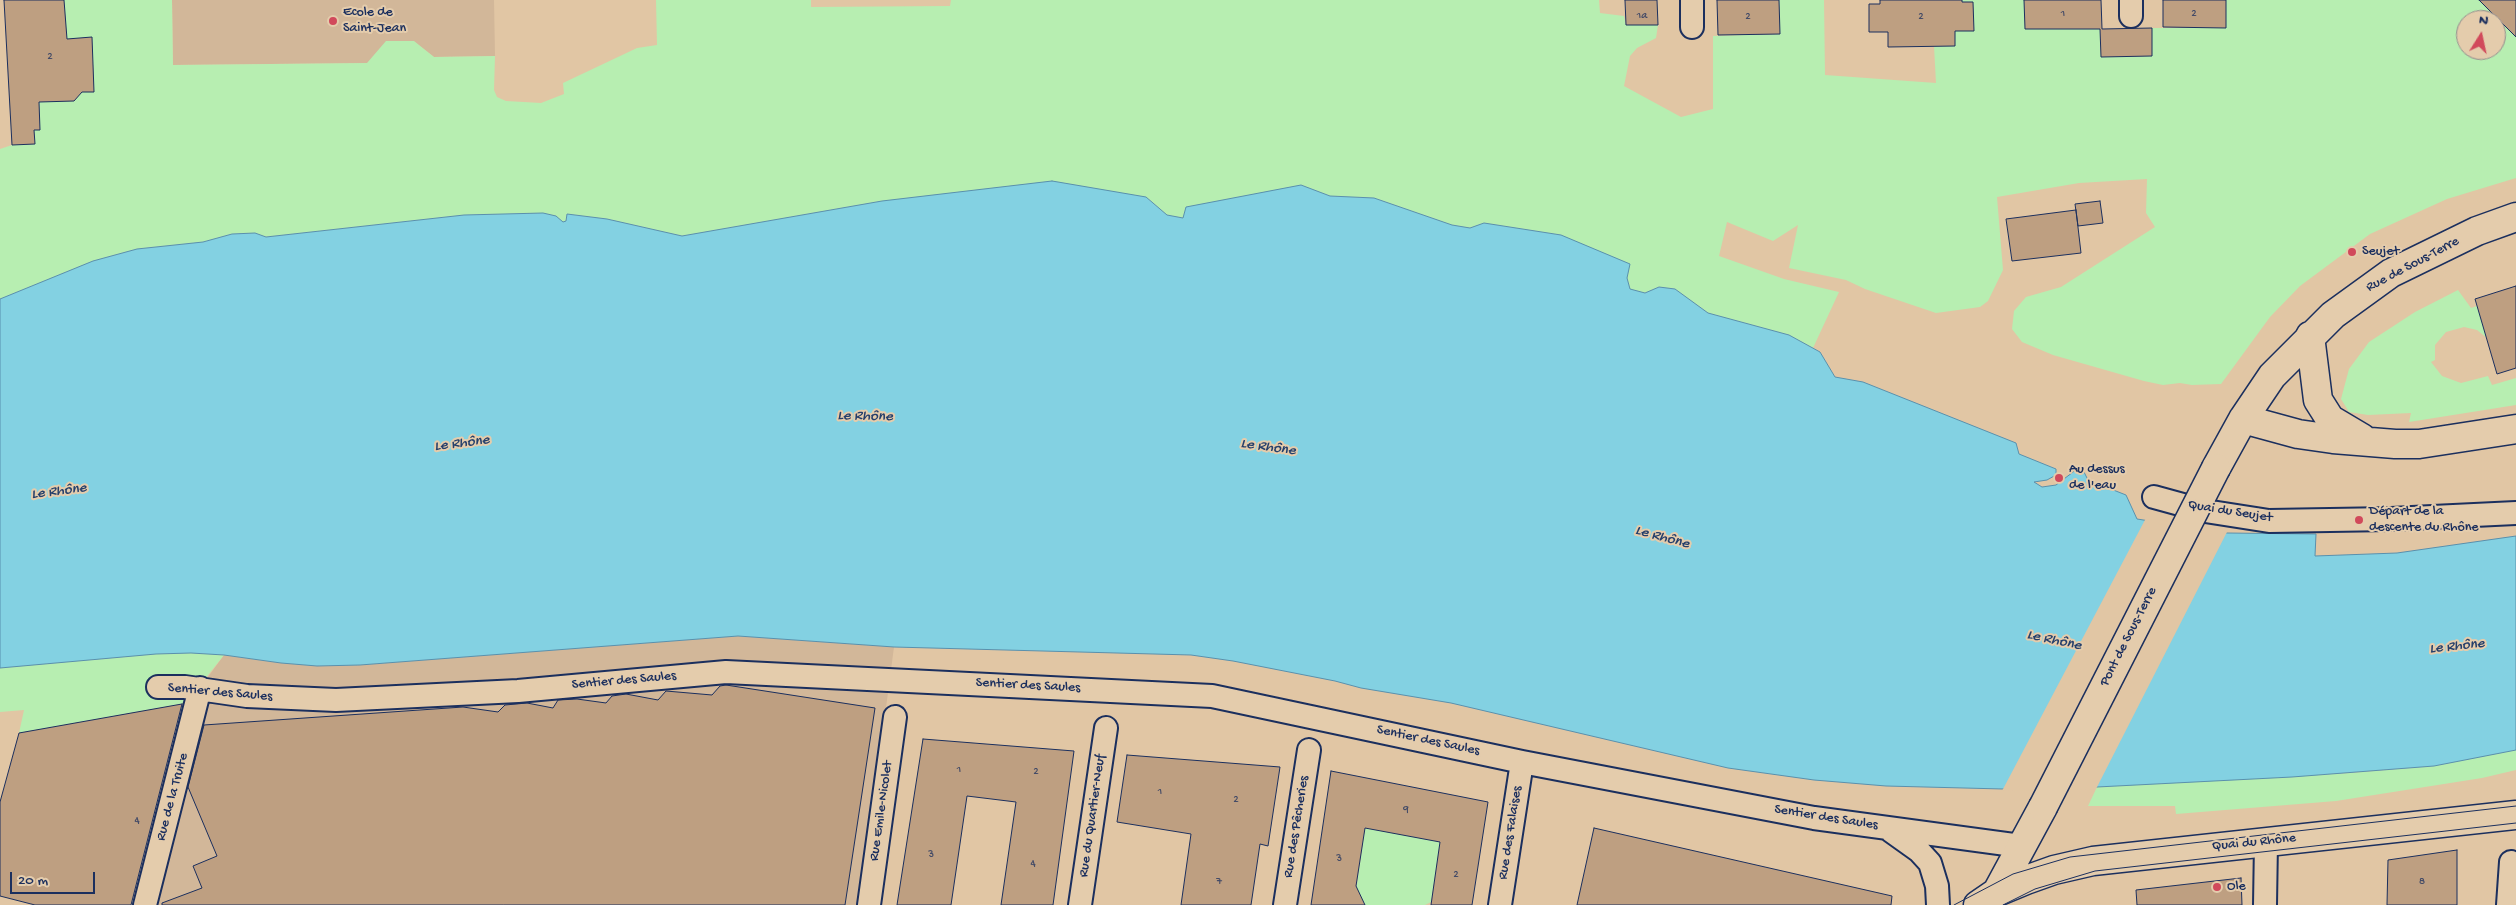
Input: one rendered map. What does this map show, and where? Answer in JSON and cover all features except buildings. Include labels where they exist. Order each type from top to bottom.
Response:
[{"type":"street","points":[[1692,0],[1692,27]]},
{"type":"street","name":"Rue de Sous-Terre","points":[[2243,419],[2272,376],[2310,336],[2352,300],[2391,273],[2477,231],[2516,217]]},
{"type":"street","points":[[2310,336],[2318,400],[2330,419],[2370,442]]},
{"type":"street","points":[[2243,419],[2298,434],[2370,442],[2419,444],[2516,429]]},
{"type":"street","name":"Pont de Sous-Terre","points":[[1988,899],[2043,807],[2216,468],[2243,419]]},
{"type":"street","name":"Quai du Seujet","points":[[2154,497],[2205,511],[2269,521],[2391,519],[2516,513]]},
{"type":"street","name":"Sentier des Saules","points":[[158,687],[200,688],[247,696],[336,700],[518,691],[726,672],[1212,696],[1522,762],[1814,818],[2021,846]]},
{"type":"street","name":"Rue de la Truite","points":[[145,905],[200,688]]},
{"type":"street","name":"Rue Emile-Nicolet","points":[[869,905],[895,717]]},
{"type":"street","name":"Rue du Quartier-Neuf","points":[[1080,905],[1106,728]]},
{"type":"street","name":"Rue des Pêcheries","points":[[1286,905],[1309,750]]},
{"type":"street","name":"Rue des Falaises","points":[[1500,905],[1522,762]]},
{"type":"street","name":"Quai du Rhône","points":[[1988,899],[2054,870],[2093,861],[2516,815]]},
{"type":"street","name":"Sentier des Saules","points":[[1888,828],[1919,851],[1930,863],[1937,886],[1938,905]]},
{"type":"street","points":[[2265,905],[2266,842]]},
{"type":"street","points":[[2508,905],[2511,862]]},
{"type":"shaded area","name":"Ecole de Saint-Jean","points":[[172,0],[494,0],[495,56],[434,57],[413,41],[368,63],[173,65]]},
{"type":"shaded area","points":[[738,636],[894,647],[860,905],[144,905],[200,688],[224,655],[317,666],[360,665]]},
{"type":"green space","points":[[64,0],[172,0],[173,65],[367,63],[386,41],[414,41],[434,57],[495,56],[494,90],[497,97],[506,101],[541,103],[564,94],[563,83],[637,48],[657,45],[656,0],[811,0],[811,7],[950,6],[951,0],[1599,0],[1600,13],[1624,16],[1626,25],[1658,25],[1656,38],[1637,48],[1630,56],[1624,86],[1681,117],[1713,109],[1713,36],[1779,34],[1779,0],[1824,0],[1825,75],[1936,83],[1934,46],[1955,46],[1955,31],[1974,30],[1973,2],[1962,2],[1962,0],[2024,0],[2025,29],[2100,29],[2101,57],[2152,56],[2152,28],[2226,28],[2226,0],[2479,0],[2490,10],[2456,10],[2456,60],[2506,60],[2506,26],[2516,35],[2516,178],[2447,199],[2370,234],[2300,286],[2270,317],[2221,384],[2192,385],[2180,383],[2163,385],[2144,381],[2053,355],[2022,342],[2012,329],[2014,311],[2026,297],[2061,287],[2155,227],[2146,213],[2147,179],[2079,183],[1997,197],[2003,270],[1988,301],[1980,307],[1936,313],[1865,289],[1846,280],[1789,268],[1798,225],[1773,241],[1727,222],[1719,256],[1784,279],[1839,292],[1813,348],[1789,335],[1708,313],[1675,289],[1659,287],[1645,293],[1630,289],[1627,278],[1561,235],[1484,223],[1470,228],[1452,225],[1374,198],[1330,196],[1301,185],[1183,218],[1167,215],[1146,197],[882,201],[682,236],[607,219],[567,214],[566,222],[563,222],[556,216],[543,213],[464,215],[266,237],[255,233],[232,234],[203,242],[137,249],[93,261],[0,299],[0,149],[12,145],[35,144],[34,130],[40,130],[39,116],[33,102],[74,101],[78,97],[78,92],[90,92],[94,86],[92,38],[67,39]]},
{"type":"green space","points":[[2458,290],[2471,308],[2477,306],[2487,338],[2477,330],[2464,327],[2446,332],[2435,345],[2435,360],[2431,362],[2442,376],[2461,383],[2488,376],[2492,385],[2516,378],[2516,405],[2409,422],[2411,413],[2368,415],[2349,412],[2341,399],[2349,369],[2369,342],[2415,312]]},
{"type":"green space","points":[[191,653],[224,655],[186,703],[19,733],[24,710],[0,712],[0,668],[156,654]]},
{"type":"green space","points":[[2516,750],[2516,770],[2482,778],[2336,801],[2176,814],[2175,806],[2088,806],[2097,787],[2350,773],[2434,766]]},
{"type":"green space","points":[[1365,828],[1440,842],[1431,902],[1425,905],[1359,905],[1361,896],[1356,891]]},
{"type":"water","name":"Le Rhône","points":[[1052,181],[1146,197],[1167,215],[1183,218],[1186,207],[1301,185],[1330,196],[1374,198],[1452,225],[1470,228],[1484,223],[1561,235],[1630,264],[1627,278],[1630,289],[1645,293],[1659,287],[1675,289],[1708,313],[1789,335],[1820,352],[1835,377],[1863,382],[2016,443],[2019,454],[2056,469],[2056,475],[2047,480],[2034,482],[2042,487],[2056,485],[2081,466],[2088,480],[2126,495],[2137,519],[2227,533],[2316,534],[2315,556],[2397,553],[2516,536],[2516,750],[2434,766],[2292,777],[2097,787],[2003,789],[1886,786],[1814,780],[1728,768],[1451,703],[1361,688],[1233,661],[1191,655],[894,647],[738,636],[360,665],[317,666],[191,653],[156,654],[0,668],[0,299],[93,261],[137,249],[203,242],[232,234],[255,233],[266,237],[464,215],[543,213],[556,216],[563,222],[566,221],[567,214],[607,219],[682,236],[882,201]]},
{"type":"pier","points":[[2146,518],[2228,530],[2096,789],[2002,791]]},
{"type":"tram line","points":[[1954,905],[2013,874],[2070,857],[2516,806]]},
{"type":"tram line","points":[[2003,905],[2035,889],[2095,871],[2516,823]]},
{"type":"place","name":"Ecole de Saint-Jean","points":[[333,21]]},
{"type":"place","name":"Seujet","points":[[2352,252]]},
{"type":"place","name":"Au dessus de l'eau","points":[[2059,478]]},
{"type":"place","name":"Départ de la descente du Rhône","points":[[2359,520]]},
{"type":"place","name":"Ole","points":[[2217,887]]}]
